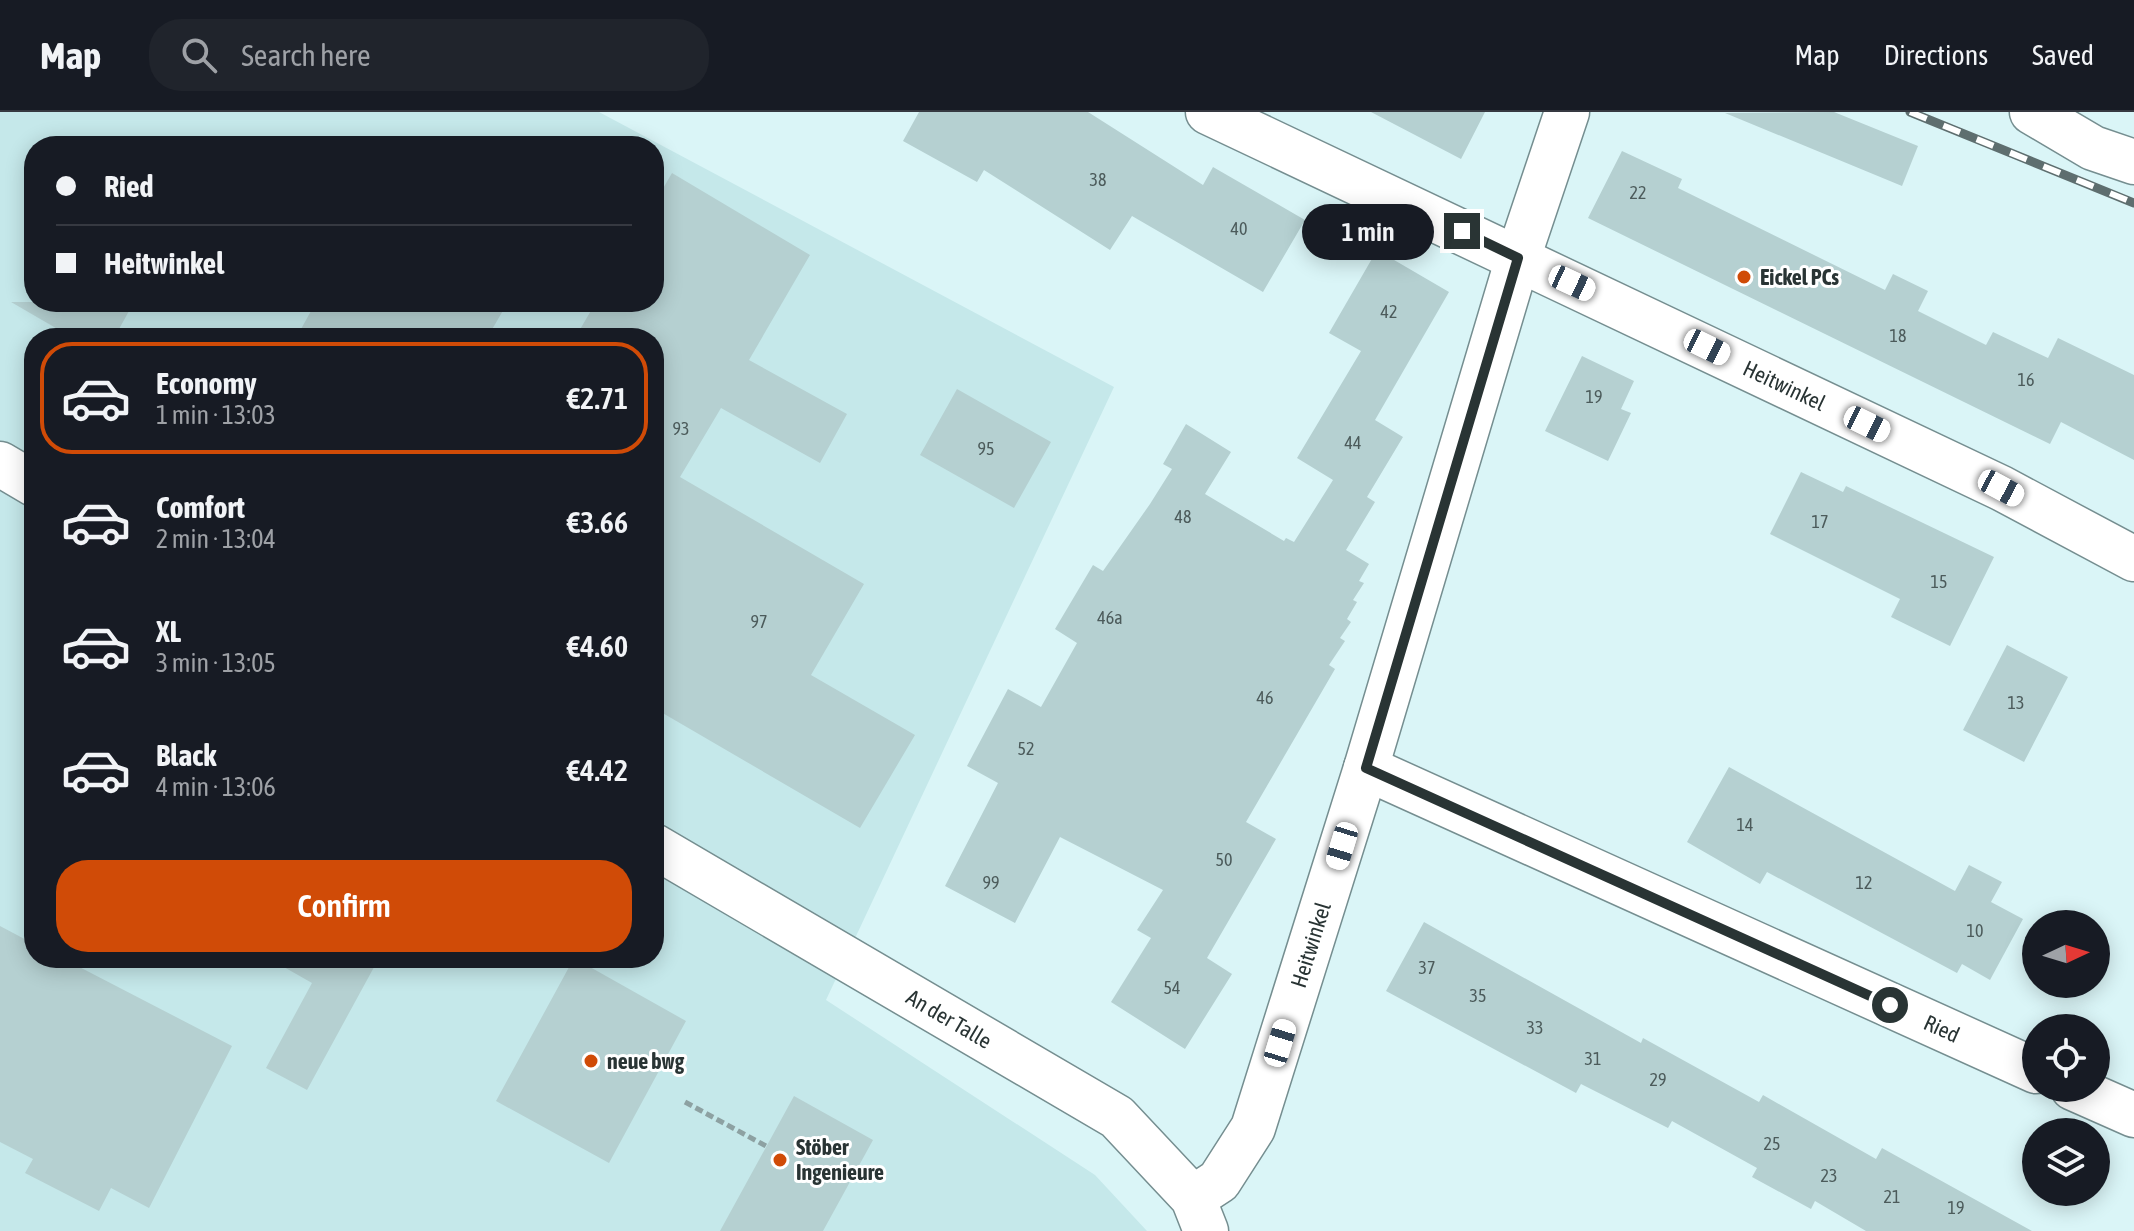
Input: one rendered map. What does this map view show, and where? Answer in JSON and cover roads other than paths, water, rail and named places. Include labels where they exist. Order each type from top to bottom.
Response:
[{"type":"street","name":"Heitwinkel","points":[[1208,112],[2001,488],[2134,559]]},
{"type":"street","name":"Heitwinkel","points":[[1199,1215],[1253,1128],[1366,768],[1518,258],[1567,112]]},
{"type":"street","points":[[2032,112],[2093,148],[2134,162]]},
{"type":"street","points":[[0,464],[24,478]]},
{"type":"street","name":"Ried","points":[[1366,768],[2022,1065]]},
{"type":"street","name":"An der Talle","points":[[664,852],[1117,1117],[1199,1215]]},
{"type":"street","points":[[2105,1102],[2134,1115]]},
{"type":"railway","points":[[1910,112],[2134,203]]},
{"type":"place","name":"Eickel PCs","points":[[1744,277]]},
{"type":"place","name":"neue bwg","points":[[591,1061]]},
{"type":"place","name":"Stöber Ingenieure","points":[[780,1160]]}]
